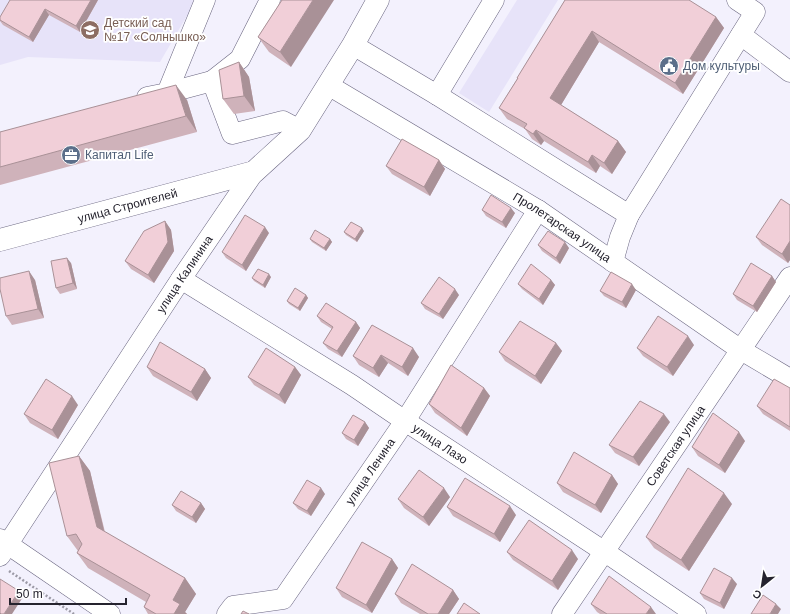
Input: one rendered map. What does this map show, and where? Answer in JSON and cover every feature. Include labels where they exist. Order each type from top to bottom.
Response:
[{"type":"main road","name":"улица Калинина","points":[[254,172],[300,130],[378,0]]},
{"type":"main road","name":"улица Строителей","points":[[0,240],[254,172]]},
{"type":"street","points":[[167,93],[205,0]]},
{"type":"street","points":[[129,102],[212,81],[240,59],[270,0]]},
{"type":"street","points":[[437,95],[494,0]]},
{"type":"street","points":[[613,262],[620,237],[629,215],[755,12],[737,0]]},
{"type":"street","points":[[741,35],[790,72]]},
{"type":"street","points":[[352,45],[437,95],[629,215]]},
{"type":"street","points":[[212,81],[232,134],[283,121],[300,130]]},
{"type":"street","name":"Пролетарская улица","points":[[328,85],[538,210],[741,350],[790,379]]},
{"type":"street","name":"улица Калинина","points":[[3,552],[181,279],[254,172]]},
{"type":"street","name":"улица Ленина","points":[[227,614],[232,606],[283,599],[405,421],[538,210]]},
{"type":"street","name":"Советская улица","points":[[562,614],[790,277]]},
{"type":"street","name":"улица Лазо","points":[[181,279],[352,385],[696,614]]},
{"type":"street","points":[[3,552],[110,614]]},
{"type":"path","points":[[3,552],[74,614]]},
{"type":"shaded area","name":"Детский сад №17 «Солнышко»","points":[[0,0],[192,0],[195,2],[160,62],[28,57],[0,65]]},
{"type":"shaded area","points":[[517,0],[558,0],[489,112],[459,93]]},
{"type":"building","points":[[10,0],[91,0],[76,26],[45,9],[29,37],[0,20],[0,17]]},
{"type":"building","points":[[282,0],[313,0],[280,52],[258,37]]},
{"type":"building","name":"Дом культуры","points":[[565,0],[689,0],[716,17],[675,83],[592,31],[550,98],[618,141],[604,163],[592,155],[588,162],[536,130],[533,134],[524,128],[527,124],[499,108]]},
{"type":"building","points":[[239,62],[244,96],[223,99],[219,70]]},
{"type":"building","points":[[176,85],[186,116],[0,167],[0,132]]},
{"type":"building","points":[[402,139],[439,160],[424,187],[386,166]]},
{"type":"building","points":[[491,195],[511,208],[502,222],[482,210]]},
{"type":"building","points":[[781,199],[790,205],[790,241],[782,254],[756,237]]},
{"type":"building","points":[[245,215],[265,227],[242,265],[222,252]]},
{"type":"building","points":[[165,221],[168,242],[148,275],[125,261],[144,231]]},
{"type":"building","points":[[351,222],[362,228],[355,239],[344,232]]},
{"type":"building","points":[[315,230],[330,239],[324,248],[310,239]]},
{"type":"building","points":[[548,231],[565,242],[556,258],[538,245]]},
{"type":"building","points":[[67,258],[73,283],[56,288],[51,261]]},
{"type":"building","points":[[751,263],[772,276],[753,306],[733,294]]},
{"type":"building","points":[[531,264],[551,280],[539,299],[518,284]]},
{"type":"building","points":[[258,269],[269,274],[263,285],[252,278]]},
{"type":"building","points":[[29,271],[38,309],[6,316],[0,289],[0,278]]},
{"type":"building","points":[[611,272],[632,284],[622,302],[600,291]]},
{"type":"building","points":[[439,277],[455,289],[439,314],[421,303]]},
{"type":"building","points":[[295,288],[306,295],[298,308],[287,301]]},
{"type":"building","points":[[326,303],[356,322],[337,351],[323,343],[333,327],[317,316]]},
{"type":"building","points":[[658,316],[688,336],[667,367],[637,348]]},
{"type":"building","points":[[520,321],[556,343],[535,376],[499,352]]},
{"type":"building","points":[[372,325],[413,348],[402,367],[381,355],[373,368],[353,356]]},
{"type":"building","points":[[160,342],[205,369],[191,392],[147,367]]},
{"type":"building","points":[[266,348],[295,367],[279,395],[248,377]]},
{"type":"building","points":[[451,365],[484,388],[461,428],[429,404]]},
{"type":"building","points":[[46,379],[72,396],[52,430],[24,414]]},
{"type":"building","points":[[774,379],[790,388],[790,427],[757,406]]},
{"type":"building","points":[[640,401],[664,414],[633,457],[609,445]]},
{"type":"building","points":[[713,413],[739,432],[719,465],[692,447]]},
{"type":"building","points":[[353,415],[365,422],[354,440],[342,433]]},
{"type":"building","points":[[574,452],[612,475],[595,505],[557,483]]},
{"type":"building","points":[[79,456],[97,527],[185,578],[173,600],[180,604],[174,614],[156,614],[144,607],[150,595],[77,553],[82,544],[76,534],[67,536],[49,463]]},
{"type":"building","points":[[688,468],[724,493],[681,560],[646,537]]},
{"type":"building","points":[[419,470],[444,488],[423,517],[398,499]]},
{"type":"building","points":[[465,478],[510,506],[494,534],[447,507]]},
{"type":"building","points":[[307,480],[321,488],[307,511],[293,503]]},
{"type":"building","points":[[181,491],[201,503],[192,517],[172,505]]},
{"type":"building","points":[[529,520],[572,550],[552,581],[507,552]]},
{"type":"building","points":[[362,542],[392,559],[366,605],[336,588]]},
{"type":"building","points":[[412,564],[453,590],[438,614],[428,614],[395,594]]},
{"type":"building","points":[[714,568],[732,578],[720,603],[700,593]]},
{"type":"building","points":[[609,576],[651,607],[646,614],[607,614],[591,604]]},
{"type":"building","points":[[0,579],[19,591],[4,614],[0,613]]},
{"type":"building","points":[[763,595],[776,604],[770,614],[751,614]]},
{"type":"building","points":[[464,603],[480,614],[457,614]]},
{"type":"building","points":[[243,611],[249,614],[241,614]]},
{"type":"place","name":"Детский сад №17 «Солнышко»","points":[[90,30]]},
{"type":"place","name":"Дом культуры","points":[[669,66]]},
{"type":"place","name":"Капитал Life","points":[[71,155]]}]
